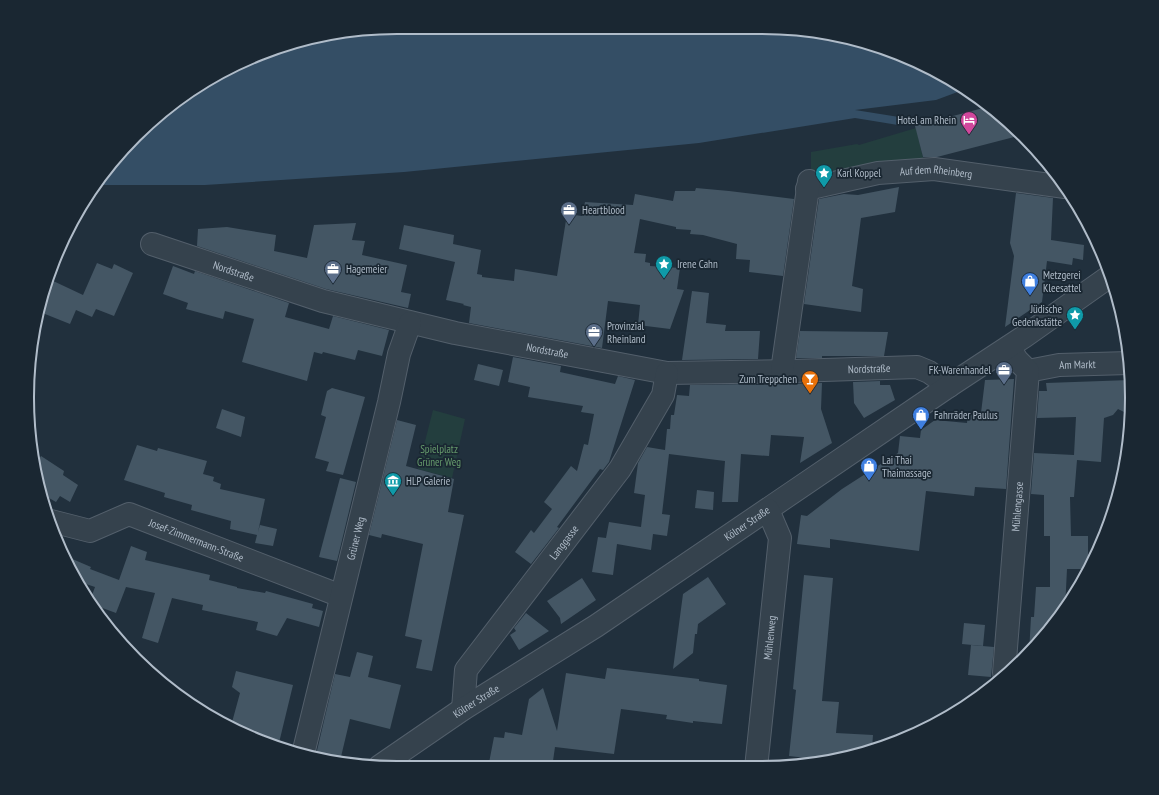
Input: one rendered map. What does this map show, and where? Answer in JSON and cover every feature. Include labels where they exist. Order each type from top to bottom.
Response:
[{"type":"street","name":"Auf dem Rheinberg","points":[[782,371],[808,185],[878,173],[934,168],[1057,186]]},
{"type":"street","name":"Nordstraße","points":[[152,244],[323,301],[410,323],[455,333],[667,373],[917,368],[929,372],[949,386]]},
{"type":"street","name":"Kölner Straße","points":[[388,761],[463,709],[596,626],[949,386],[1009,347],[1105,278]]},
{"type":"street","name":"Grüner Weg","points":[[304,749],[389,402],[399,354],[410,323]]},
{"type":"street","points":[[1009,347],[1017,360],[1028,372]]},
{"type":"street","name":"Am Markt","points":[[1028,372],[1059,365],[1123,363]]},
{"type":"street","name":"Mühlengasse","points":[[1004,668],[1028,372]]},
{"type":"street","name":"Langgasse","points":[[463,709],[466,670],[620,470],[663,395],[667,373]]},
{"type":"street","name":"Mühlenweg","points":[[757,761],[780,538],[768,510]]},
{"type":"street","name":"Josef-Zimmermann-Straße","points":[[56,522],[90,531],[129,514],[341,596]]},
{"type":"green space","points":[[916,128],[924,162],[811,183],[811,152],[857,144],[859,145]]},
{"type":"green space","name":"Spielplatz Grüner Weg","points":[[433,410],[465,419],[452,478],[418,469]]},
{"type":"water","points":[[398,34],[762,34],[809,37],[856,46],[878,53],[922,71],[958,92],[936,100],[855,110],[899,117],[898,125],[855,118],[699,143],[404,172],[205,185],[103,185],[140,140],[176,109],[216,83],[237,71],[281,53],[303,46],[350,37]]},
{"type":"building","name":"Hotel am Rhein","points":[[982,108],[1015,137],[937,157],[923,157],[915,126]]},
{"type":"building","points":[[899,187],[895,212],[861,218],[852,286],[863,289],[861,312],[804,304],[819,199],[844,194],[858,195]]},
{"type":"building","points":[[696,188],[794,199],[783,276],[749,272],[750,260],[736,259],[737,244],[703,235],[690,234],[691,230],[676,229],[676,227],[640,219],[634,253],[646,254],[645,262],[650,263],[650,266],[680,268],[677,289],[684,290],[670,329],[638,325],[640,305],[608,301],[602,348],[469,323],[471,307],[446,300],[455,262],[399,249],[404,225],[454,235],[453,244],[481,250],[477,274],[482,275],[482,277],[514,281],[515,269],[557,276],[567,214],[582,216],[585,202],[633,205],[635,194],[673,201],[675,191],[695,191]]},
{"type":"building","points":[[1016,193],[1053,198],[1051,240],[1084,245],[1083,260],[1073,258],[1072,265],[1047,261],[1042,302],[1005,327],[1014,256],[1010,243]]},
{"type":"building","points":[[356,223],[352,240],[365,241],[362,255],[407,265],[401,292],[411,294],[408,308],[326,289],[197,246],[198,229],[227,227],[276,235],[274,251],[307,258],[314,225]]},
{"type":"building","points":[[97,263],[112,269],[114,264],[133,273],[114,316],[96,309],[92,317],[76,310],[70,324],[44,314],[53,281],[83,295]]},
{"type":"building","points":[[173,266],[194,274],[195,271],[289,303],[285,317],[329,329],[333,316],[389,330],[382,356],[358,350],[355,360],[323,352],[322,354],[314,352],[307,381],[242,362],[254,319],[225,311],[223,319],[186,309],[188,303],[163,294]]},
{"type":"building","points":[[692,291],[709,293],[706,323],[726,325],[725,331],[760,331],[758,359],[682,360]]},
{"type":"building","points":[[800,331],[888,332],[884,356],[822,356],[822,358],[796,358]]},
{"type":"building","points":[[513,357],[561,366],[560,372],[615,384],[618,376],[635,380],[609,462],[603,470],[600,469],[557,527],[559,528],[531,564],[515,552],[531,530],[534,533],[552,509],[544,502],[571,466],[577,471],[584,444],[588,445],[594,414],[581,412],[583,406],[528,397],[530,387],[508,382]]},
{"type":"building","points":[[478,364],[503,370],[499,386],[474,380]]},
{"type":"building","points":[[1014,379],[1006,489],[975,487],[974,496],[926,491],[919,551],[830,539],[830,548],[797,544],[801,515],[807,516],[842,489],[898,453],[900,436],[920,438],[921,430],[935,420],[967,423],[968,412],[981,413],[985,380]]},
{"type":"building","points":[[1124,380],[1124,412],[1118,409],[1113,415],[1104,418],[1101,462],[1077,460],[1074,497],[1070,497],[1071,536],[1088,536],[1088,558],[1082,569],[1067,569],[1066,596],[1050,619],[1030,643],[1031,617],[1034,617],[1036,587],[1050,587],[1050,536],[1044,536],[1044,495],[1031,494],[1034,453],[1074,455],[1076,417],[1037,418],[1039,391],[1047,391],[1046,383]]},
{"type":"building","points":[[880,381],[880,385],[890,385],[895,400],[864,418],[854,403],[853,382]]},
{"type":"building","points":[[822,383],[821,409],[832,443],[800,463],[804,437],[771,435],[769,456],[741,454],[738,502],[722,502],[725,461],[669,454],[662,514],[670,515],[667,536],[653,534],[651,550],[617,544],[613,575],[592,572],[598,537],[606,538],[609,522],[641,527],[645,495],[634,493],[638,463],[647,447],[665,450],[667,429],[670,429],[671,415],[674,415],[677,395],[689,396],[690,385]]},
{"type":"building","points":[[332,388],[365,397],[343,475],[326,471],[329,462],[315,458],[326,417],[321,415],[327,391]]},
{"type":"building","points":[[222,409],[245,417],[241,437],[216,428]]},
{"type":"building","points":[[397,420],[416,425],[406,466],[454,479],[448,512],[464,515],[432,671],[416,668],[422,640],[405,636],[423,544],[382,534],[381,538],[369,535]]},
{"type":"building","points":[[137,445],[157,451],[158,448],[207,461],[203,474],[214,477],[213,481],[221,484],[220,489],[265,499],[258,532],[260,525],[277,529],[273,546],[255,543],[257,535],[230,529],[231,521],[191,510],[192,505],[164,497],[165,493],[124,480]]},
{"type":"building","points":[[41,456],[64,471],[63,475],[78,485],[70,502],[60,496],[56,502],[48,497],[39,459]]},
{"type":"building","points":[[340,478],[356,482],[337,561],[319,557]]},
{"type":"building","points":[[697,490],[714,492],[713,510],[695,508]]},
{"type":"building","points":[[131,546],[147,552],[145,560],[210,575],[209,580],[237,588],[265,593],[266,591],[313,604],[312,608],[323,611],[319,627],[287,618],[277,636],[256,630],[258,622],[202,610],[203,605],[172,598],[158,643],[142,638],[155,593],[126,587],[116,613],[101,607],[92,594],[95,587],[86,584],[71,559],[91,567],[90,569],[119,580]]},
{"type":"building","points":[[804,575],[833,578],[822,701],[839,702],[836,733],[873,735],[872,744],[856,749],[809,758],[789,756],[796,690],[793,689]]},
{"type":"building","points":[[708,577],[726,604],[698,624],[697,634],[695,634],[693,653],[673,669],[683,594]]},
{"type":"building","points":[[582,578],[596,600],[561,624],[560,618],[547,601]]},
{"type":"building","points":[[526,613],[549,631],[519,650],[510,635],[516,631],[514,628]]},
{"type":"building","points":[[964,623],[985,625],[983,646],[962,644]]},
{"type":"building","points":[[971,645],[994,647],[991,677],[968,675]]},
{"type":"building","points":[[357,652],[373,656],[368,677],[401,685],[390,729],[350,719],[341,756],[317,752],[335,674],[350,677]]},
{"type":"building","points":[[607,668],[699,679],[699,681],[727,685],[722,724],[693,721],[693,723],[666,719],[667,715],[621,709],[614,754],[555,747],[553,761],[489,761],[494,737],[504,738],[505,732],[522,735],[529,699],[543,688],[557,731],[566,673],[605,679]]},
{"type":"building","points":[[236,671],[293,685],[279,741],[232,721],[240,693],[232,687]]},
{"type":"place","name":"Hotel am Rhein","points":[[969,135]]},
{"type":"place","name":"Karl Koppel","points":[[824,188]]},
{"type":"place","name":"Heartblood","points":[[569,225]]},
{"type":"place","name":"Irene Cahn","points":[[664,279]]},
{"type":"place","name":"Hagemeier","points":[[333,284]]},
{"type":"place","name":"Metzgerei Kleesattel","points":[[1030,296]]},
{"type":"place","name":"Jüdische Gedenkstätte","points":[[1075,330]]},
{"type":"place","name":"Provinzial Rheinland","points":[[594,347]]},
{"type":"place","name":"FK-Warenhandel","points":[[1004,385]]},
{"type":"place","name":"Zum Treppchen","points":[[810,394]]},
{"type":"place","name":"Fahrräder Paulus","points":[[921,430]]},
{"type":"place","name":"Lai Thai Thaimassage","points":[[869,481]]},
{"type":"place","name":"HLP Galerie","points":[[393,496]]}]
